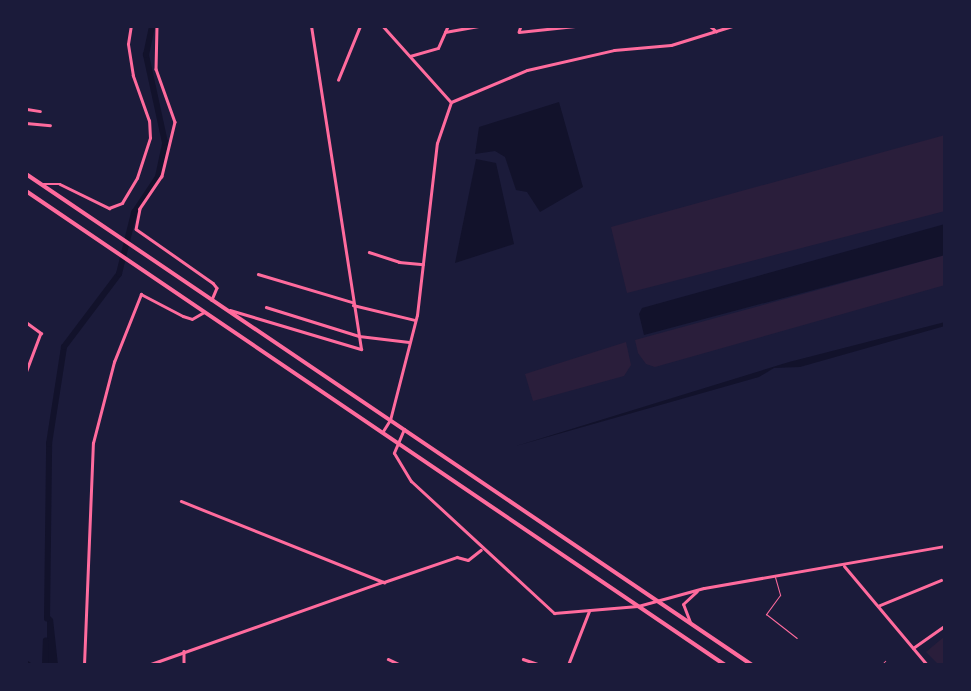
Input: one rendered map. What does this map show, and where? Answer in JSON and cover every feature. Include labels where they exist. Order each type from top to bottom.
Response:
[{"type":"main road","points":[[26,174],[752,665]]},
{"type":"main road","points":[[26,191],[725,665]]},
{"type":"street","points":[[41,184],[60,184],[109,208],[122,203],[137,178],[150,138],[149,121],[134,76],[128,44],[131,26]]},
{"type":"street","points":[[157,26],[156,70],[175,122],[162,176],[140,209],[136,229],[213,283],[217,288],[212,300]]},
{"type":"street","points":[[225,308],[353,351],[362,350],[352,304],[311,26]]},
{"type":"street","points":[[338,80],[360,26]]},
{"type":"street","points":[[383,26],[451,102]]},
{"type":"street","points":[[410,56],[438,48],[448,26]]},
{"type":"street","points":[[445,32],[480,26]]},
{"type":"street","points":[[521,26],[519,32],[575,26]]},
{"type":"street","points":[[710,26],[717,32]]},
{"type":"street","points":[[383,432],[390,420],[415,320],[424,264],[437,143],[451,102],[527,70],[614,50],[671,45],[732,26]]},
{"type":"street","points":[[27,109],[40,111]]},
{"type":"street","points":[[26,123],[50,126]]},
{"type":"street","points":[[369,252],[399,262],[424,264]]},
{"type":"street","points":[[258,274],[352,304],[415,320]]},
{"type":"street","points":[[84,665],[93,443],[114,362],[141,294],[192,319],[204,312]]},
{"type":"street","points":[[266,307],[359,336],[409,342]]},
{"type":"street","points":[[26,322],[41,333],[26,373]]},
{"type":"street","points":[[404,429],[395,441],[397,463],[406,475],[481,550],[554,613],[638,606],[704,588],[945,546]]},
{"type":"street","points":[[180,501],[384,582]]},
{"type":"street","points":[[148,665],[243,632],[250,627],[457,557],[468,560],[481,550]]},
{"type":"street","points":[[843,565],[927,665]]},
{"type":"street","points":[[878,606],[941,580]]},
{"type":"street","points":[[690,622],[685,598],[704,588]]},
{"type":"street","points":[[568,665],[589,611]]},
{"type":"street","points":[[913,648],[945,626]]},
{"type":"street","points":[[184,651],[184,665]]},
{"type":"street","points":[[523,658],[540,665]]},
{"type":"street","points":[[388,659],[402,665]]},
{"type":"lane","points":[[775,576],[780,595],[766,614],[797,638]]},
{"type":"lane","points":[[882,665],[885,661]]},
{"type":"shaded area","points":[[559,102],[583,187],[540,212],[527,192],[516,190],[505,157],[495,151],[475,154],[479,127]]},
{"type":"shaded area","points":[[945,135],[945,211],[627,293],[611,227]]},
{"type":"shaded area","points":[[476,159],[496,163],[514,244],[455,263]]},
{"type":"shaded area","points":[[945,224],[945,255],[644,335],[639,314],[642,308]]},
{"type":"shaded area","points":[[945,255],[945,285],[655,367],[646,364],[638,353],[635,340]]},
{"type":"shaded area","points":[[945,322],[945,326],[800,367],[774,368],[759,377],[516,446],[789,362]]},
{"type":"shaded area","points":[[626,342],[631,365],[624,376],[533,401],[525,374]]},
{"type":"shaded area","points":[[47,613],[53,619],[58,665],[47,665]]},
{"type":"shaded area","points":[[945,636],[945,665],[939,665],[926,652]]},
{"type":"waterway","points":[[47,619],[49,444],[64,347],[119,274],[134,213],[158,177],[165,143],[146,55],[152,26]]},
{"type":"waterway","points":[[45,665],[46,641]]}]
